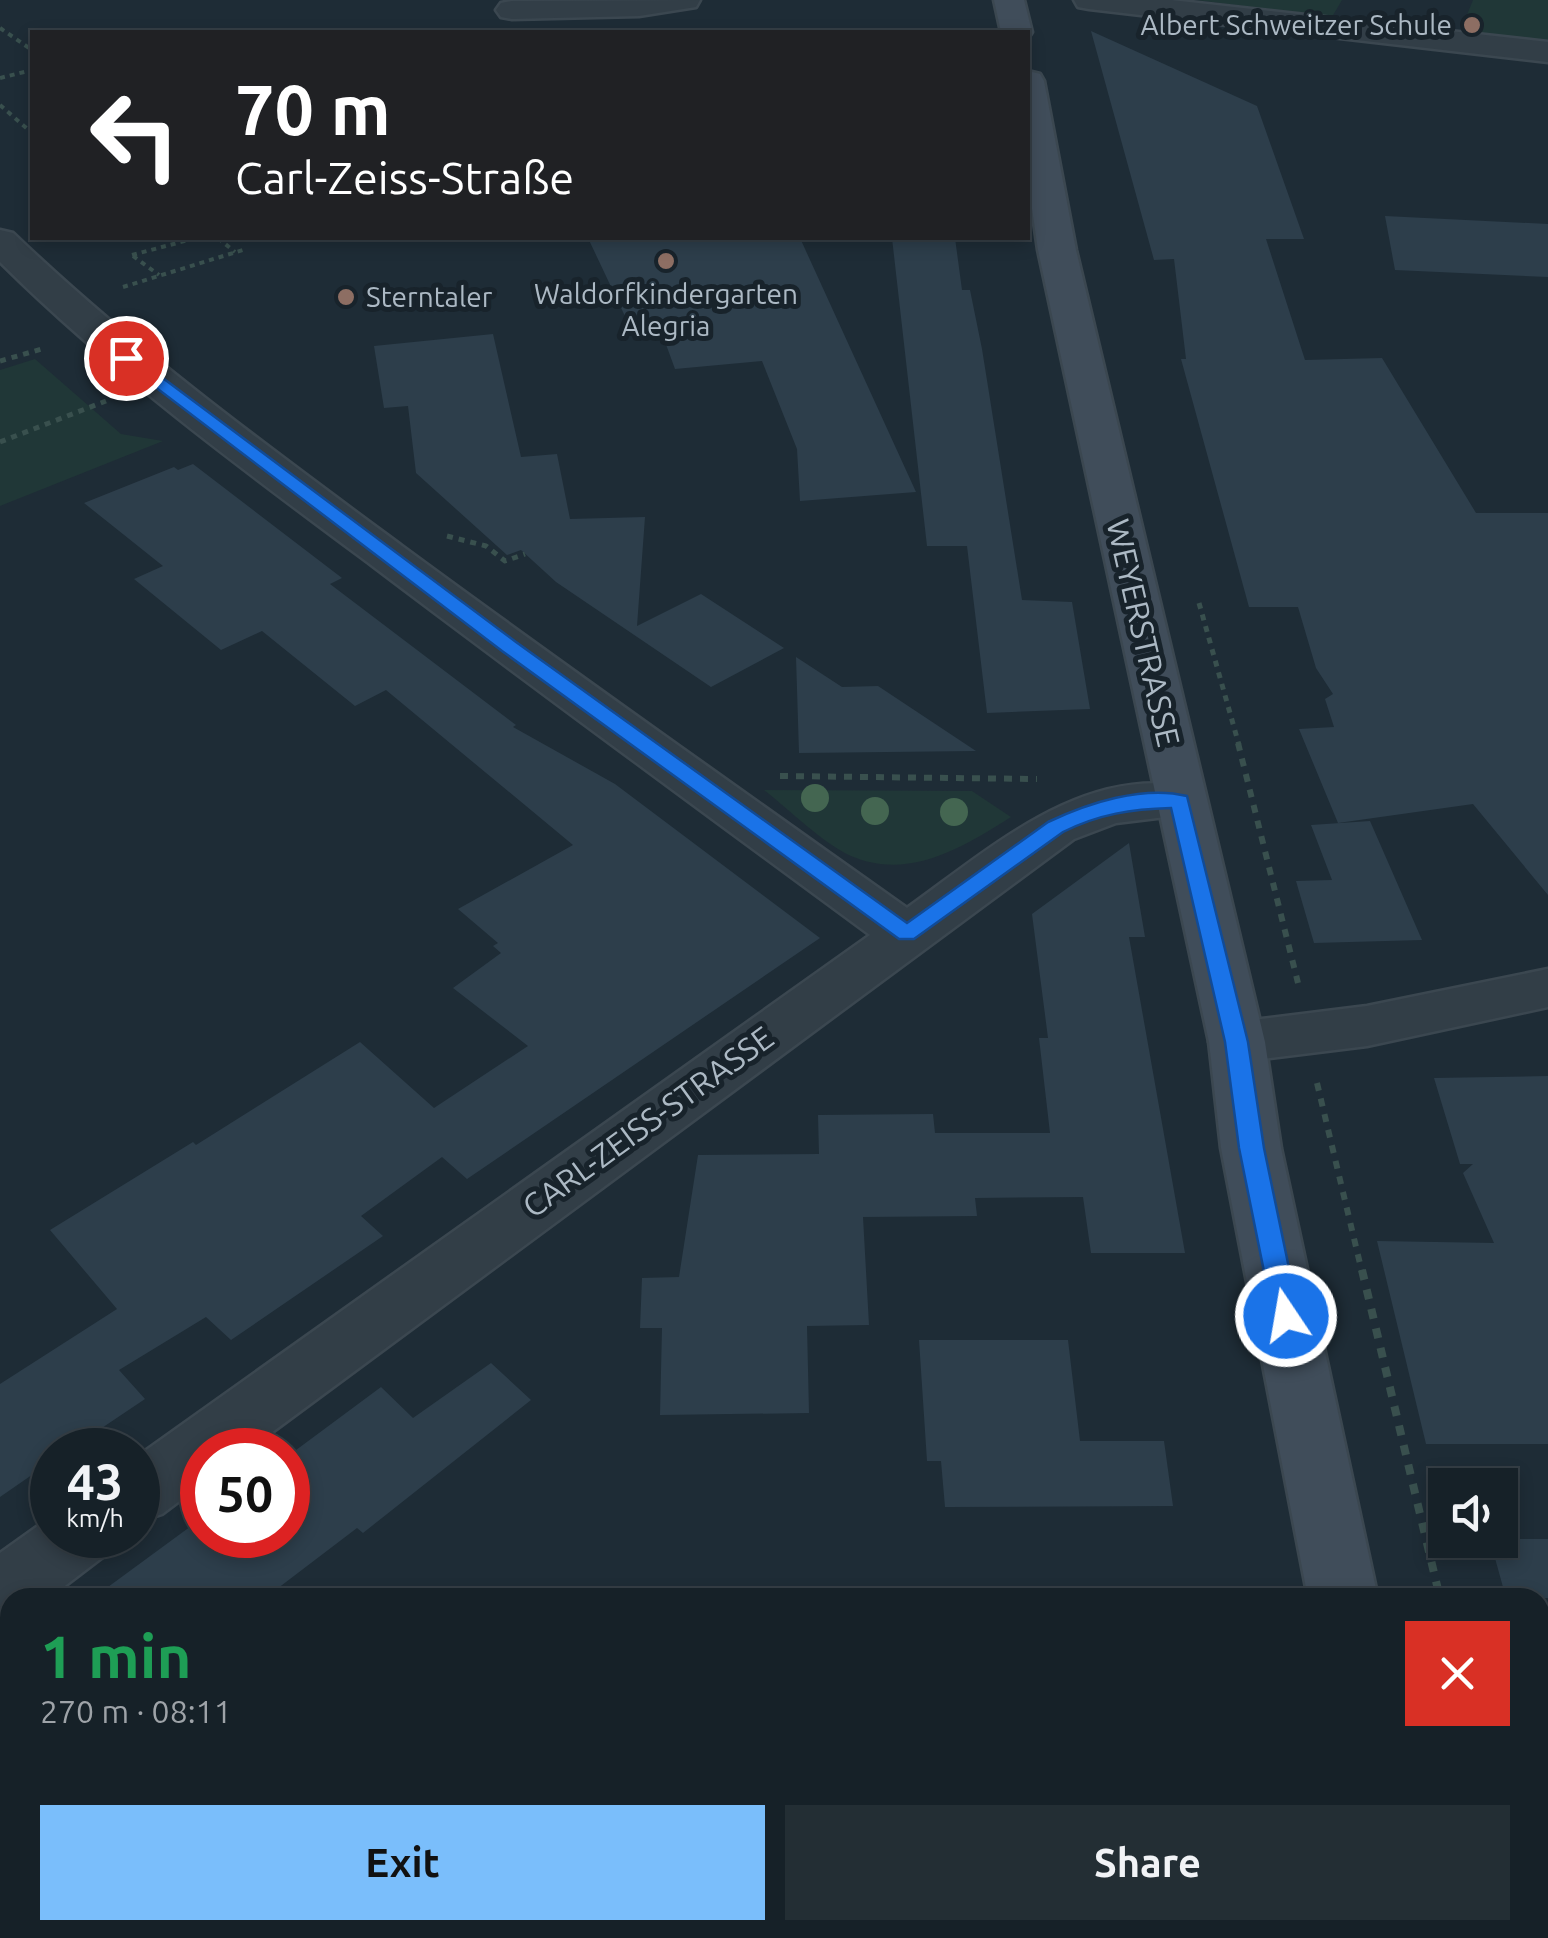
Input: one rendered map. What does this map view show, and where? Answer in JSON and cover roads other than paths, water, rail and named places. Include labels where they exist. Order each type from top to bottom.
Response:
[{"type":"main road","points":[[1009,0],[1016,30]]},
{"type":"main road","name":"WEYERSTRASSE","points":[[1030,92],[1056,250],[1236,1042],[1251,1148],[1340,1588]]},
{"type":"street","points":[[512,10],[639,6],[685,0]]},
{"type":"street","points":[[1089,0],[1548,52]]},
{"type":"street","points":[[0,241],[65,304],[156,382],[509,646],[906,934]]},
{"type":"street","name":"CARL-ZEISS-STRASSE","points":[[160,1477],[1056,827],[1080,815],[1126,802],[1180,801]]},
{"type":"street","points":[[1236,1042],[1367,1026],[1548,988]]},
{"type":"street","points":[[8,1588],[49,1558]]},
{"type":"place","name":"Albert Schweitzer Schule","points":[[1472,25]]},
{"type":"place","name":"Waldorfkindergarten Alegria","points":[[666,261]]},
{"type":"place","name":"Sterntaler","points":[[346,297]]}]
